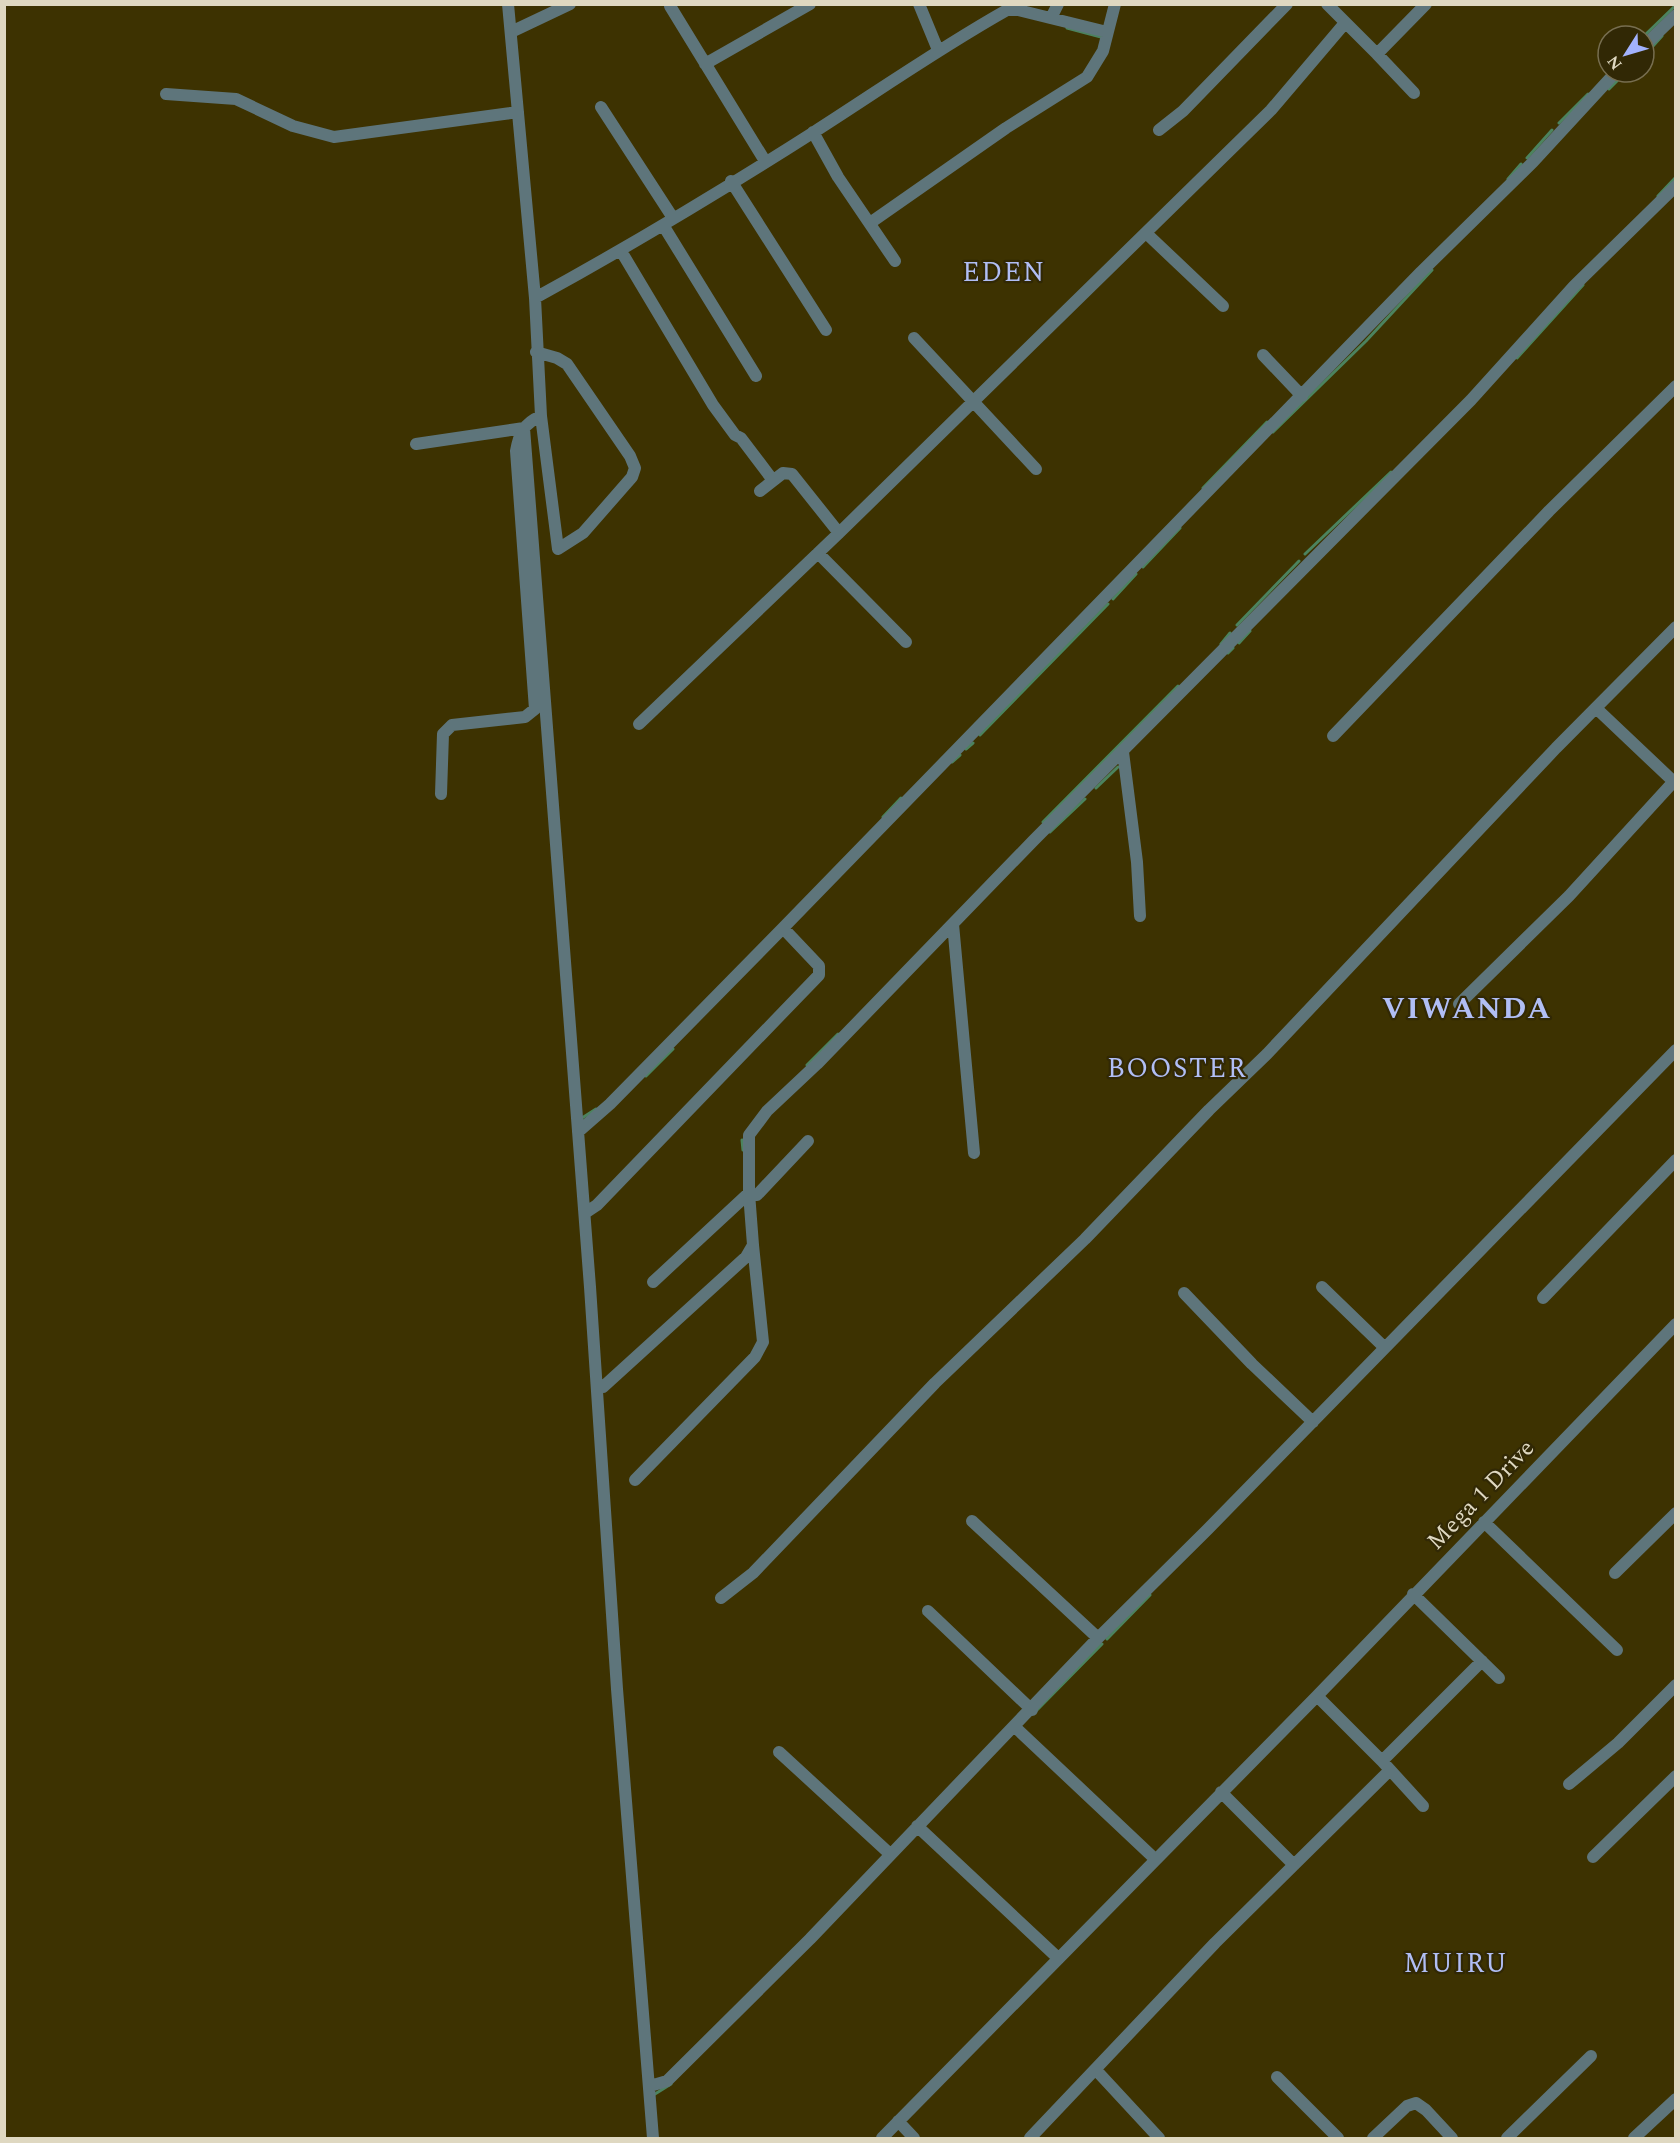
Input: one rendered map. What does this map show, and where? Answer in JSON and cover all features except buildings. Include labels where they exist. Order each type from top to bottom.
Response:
[{"type":"street","points":[[508,4],[535,298],[536,352],[541,416],[558,549],[583,533],[632,477],[635,468],[630,456],[567,364],[557,358],[536,352]]},
{"type":"street","points":[[511,32],[570,4]]},
{"type":"street","points":[[705,64],[810,4]]},
{"type":"street","points":[[919,4],[938,50]]},
{"type":"street","points":[[1051,18],[1058,4]]},
{"type":"street","points":[[870,223],[1006,128],[1087,77],[1097,66],[1103,51],[1115,4]]},
{"type":"street","points":[[1159,130],[1184,111],[1287,4]]},
{"type":"street","points":[[1327,4],[1414,93]]},
{"type":"street","points":[[1377,54],[1425,4]]},
{"type":"street","points":[[670,6],[765,161]]},
{"type":"street","points":[[535,298],[621,251],[813,132],[938,50],[1007,10],[1107,32]]},
{"type":"street","points":[[1656,34],[1676,15]]},
{"type":"street","points":[[639,724],[839,533],[972,400],[1272,110],[1345,23]]},
{"type":"street","points":[[578,1132],[610,1104],[783,928],[1533,162],[1606,84]]},
{"type":"street","points":[[166,94],[236,99],[293,126],[334,137],[518,112]]},
{"type":"street","points":[[601,107],[756,376]]},
{"type":"street","points":[[813,132],[838,177],[895,261]]},
{"type":"street","points":[[731,181],[826,330]]},
{"type":"street","points":[[635,1480],[756,1357],[763,1342],[749,1193],[749,1135],[754,1127],[1471,400],[1574,286],[1676,186]]},
{"type":"street","points":[[1146,233],[1222,306]]},
{"type":"street","points":[[621,251],[713,405],[772,479]]},
{"type":"street","points":[[914,338],[1036,469]]},
{"type":"street","points":[[1263,355],[1302,396]]},
{"type":"street","points":[[1333,736],[1549,511],[1676,386]]},
{"type":"street","points":[[441,794],[443,734],[447,729],[452,725],[525,717],[535,709],[516,451],[524,428],[530,420],[541,416]]},
{"type":"street","points":[[416,444],[524,428]]},
{"type":"street","points":[[524,428],[585,1213],[616,1677],[653,2139]]},
{"type":"street","points":[[760,491],[772,479],[783,473],[792,474],[839,533]]},
{"type":"street","points":[[818,553],[906,642]]},
{"type":"street","points":[[721,1598],[753,1573],[928,1390],[1085,1239],[1209,1110],[1267,1054],[1556,748],[1673,636]]},
{"type":"street","points":[[1459,1004],[1569,896],[1674,780],[1597,709]]},
{"type":"street","points":[[1123,752],[1137,862],[1140,916]]},
{"type":"street","points":[[953,924],[974,1153]]},
{"type":"street","points":[[585,1213],[597,1205],[819,975],[819,966],[783,928]]},
{"type":"street","points":[[650,2086],[667,2081],[810,1939],[917,1826],[1032,1710],[1098,1638],[1313,1422],[1676,1050]]},
{"type":"street","points":[[749,1193],[757,1195],[808,1141]]},
{"type":"street","points":[[1543,1298],[1676,1160]]},
{"type":"street","points":[[653,1282],[749,1193]]},
{"type":"street","points":[[603,1387],[746,1257],[753,1245]]},
{"type":"street","points":[[1322,1287],[1384,1347]]},
{"type":"street","points":[[1184,1293],[1252,1364],[1313,1422]]},
{"type":"street","name":"Mega 1 Drive","points":[[882,2139],[1317,1696],[1676,1324]]},
{"type":"street","points":[[1615,1573],[1676,1513]]},
{"type":"street","points":[[972,1521],[1098,1638]]},
{"type":"street","points":[[1484,1522],[1617,1650]]},
{"type":"street","points":[[1413,1594],[1499,1678]]},
{"type":"street","points":[[928,1611],[1032,1710]]},
{"type":"street","points":[[1030,2139],[1215,1943],[1294,1865],[1482,1661]]},
{"type":"street","points":[[1569,1784],[1618,1743],[1676,1685]]},
{"type":"street","points":[[1317,1696],[1386,1765],[1423,1806]]},
{"type":"street","points":[[1015,1727],[1155,1859]]},
{"type":"street","points":[[779,1752],[890,1854]]},
{"type":"street","points":[[1593,1857],[1676,1776]]},
{"type":"street","points":[[1221,1792],[1294,1865]]},
{"type":"street","points":[[917,1826],[1058,1959]]},
{"type":"street","points":[[1507,2139],[1591,2056]]},
{"type":"street","points":[[1096,2070],[1159,2139]]},
{"type":"street","points":[[1277,2077],[1338,2139]]},
{"type":"street","points":[[1634,2139],[1676,2099]]},
{"type":"street","points":[[1373,2139],[1407,2106],[1416,2103],[1426,2110],[1452,2139]]},
{"type":"street","points":[[898,2121],[914,2139]]},
{"type":"waterway","points":[[1656,24],[1676,5]]},
{"type":"waterway","points":[[1067,28],[1101,37]]},
{"type":"waterway","points":[[1656,43],[1662,36]]},
{"type":"waterway","points":[[1609,89],[1614,84]]},
{"type":"waterway","points":[[1559,123],[1588,94]]},
{"type":"waterway","points":[[1527,158],[1552,130]]},
{"type":"waterway","points":[[1508,179],[1521,164]]},
{"type":"waterway","points":[[1658,196],[1676,177]]},
{"type":"waterway","points":[[1273,432],[1366,341],[1432,270]]},
{"type":"waterway","points":[[1517,358],[1583,285]]},
{"type":"waterway","points":[[1203,488],[1267,422]]},
{"type":"waterway","points":[[1305,554],[1391,472]]},
{"type":"waterway","points":[[1143,567],[1180,528]]},
{"type":"waterway","points":[[1237,625],[1299,561]]},
{"type":"waterway","points":[[1113,599],[1136,574]]},
{"type":"waterway","points":[[980,735],[1108,604]]},
{"type":"waterway","points":[[1239,643],[1250,631]]},
{"type":"waterway","points":[[1221,644],[1230,633]]},
{"type":"waterway","points":[[1228,653],[1233,648]]},
{"type":"waterway","points":[[1043,822],[1178,686]]},
{"type":"waterway","points":[[966,749],[973,743]]},
{"type":"waterway","points":[[952,762],[960,755]]},
{"type":"waterway","points":[[1096,788],[1118,767]]},
{"type":"waterway","points":[[883,817],[901,798]]},
{"type":"waterway","points":[[1050,832],[1085,799]]},
{"type":"waterway","points":[[807,1065],[838,1034]]},
{"type":"waterway","points":[[646,1076],[673,1049]]},
{"type":"waterway","points":[[582,1118],[596,1109]]},
{"type":"waterway","points":[[742,1140],[743,1150]]},
{"type":"waterway","points":[[1107,1639],[1150,1595]]},
{"type":"waterway","points":[[1037,1710],[1102,1644]]},
{"type":"waterway","points":[[655,2094],[671,2084]]},
{"type":"district","name":"EDEN","points":[[1004,273]]},
{"type":"district","name":"VIWANDA","points":[[1467,1009]]},
{"type":"district","name":"BOOSTER","points":[[1177,1069]]},
{"type":"district","name":"MUIRU","points":[[1456,1964]]}]
